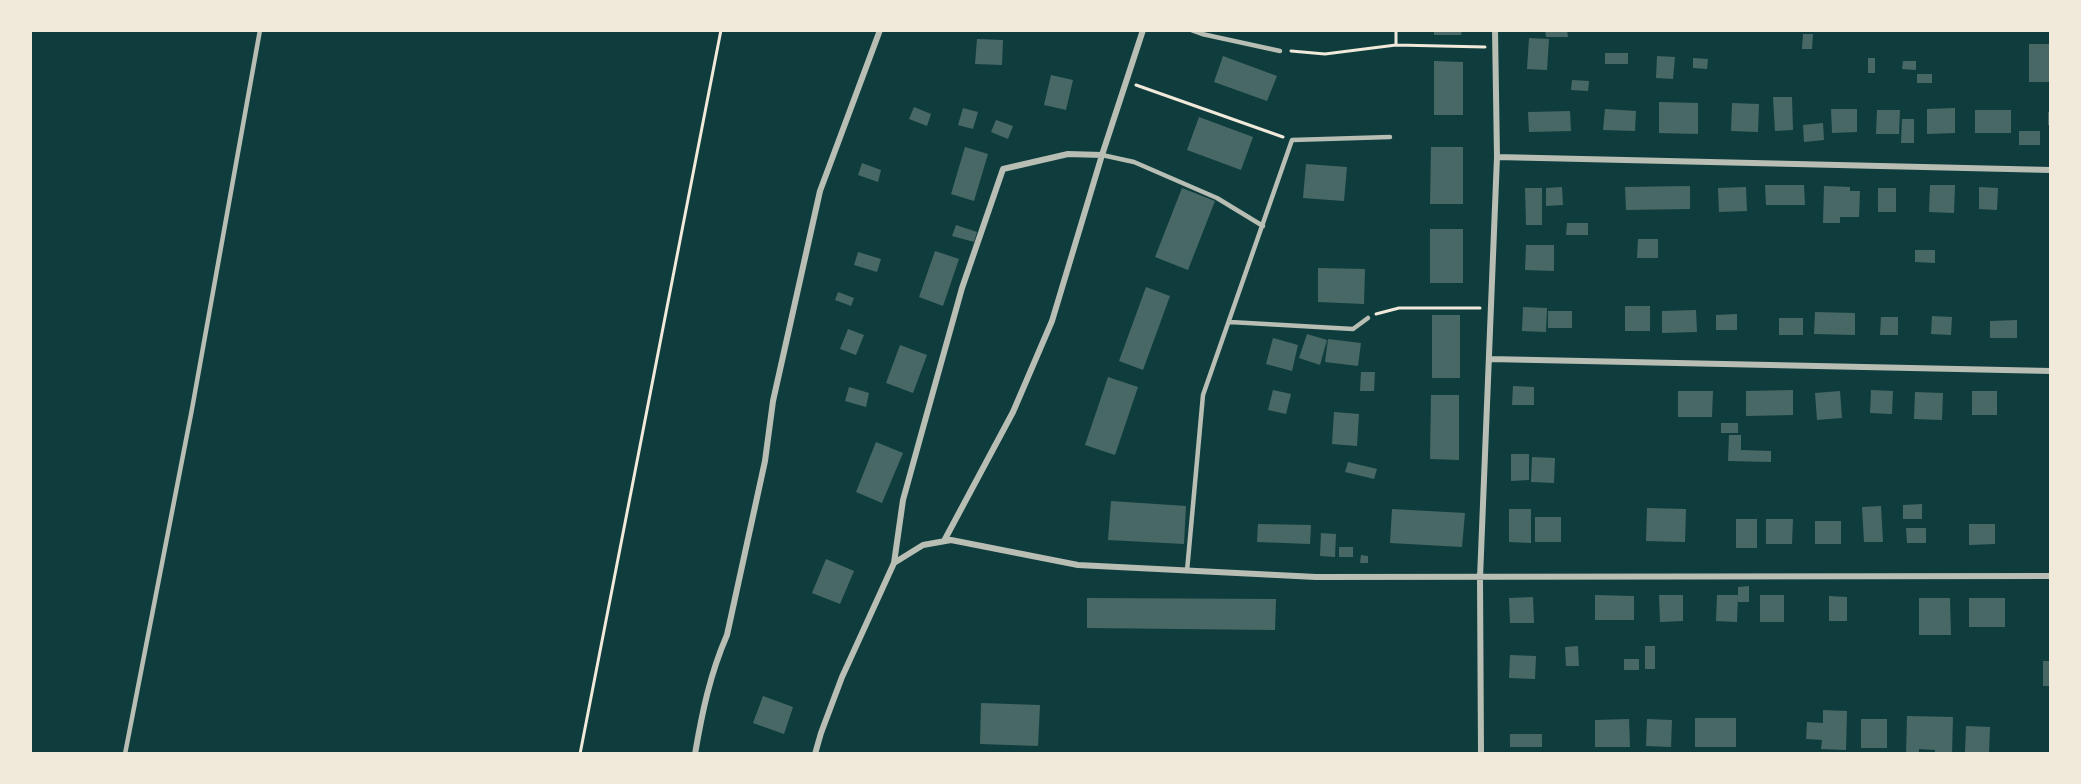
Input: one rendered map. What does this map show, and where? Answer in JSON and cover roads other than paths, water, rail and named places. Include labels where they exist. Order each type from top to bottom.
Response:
[{"type":"street","points":[[694,754],[706,693],[727,635],[765,461],[773,401],[820,191],[880,30]]},
{"type":"street","points":[[944,541],[1013,412],[1052,321],[1102,155],[1143,30]]},
{"type":"street","points":[[1482,754],[1480,578],[1497,157],[1495,30]]},
{"type":"street","points":[[815,754],[842,677],[894,563],[903,500],[962,288],[1003,168],[1068,154],[1102,155]]},
{"type":"street","points":[[1497,157],[2051,170]]},
{"type":"street","points":[[1489,359],[2051,370]]},
{"type":"street","points":[[894,563],[923,545],[951,540],[1078,565],[1316,577],[2051,576]]},
{"type":"lane","points":[[124,754],[190,420],[260,30]]},
{"type":"lane","points":[[1191,30],[1280,51]]},
{"type":"lane","points":[[1187,571],[1203,395],[1292,140],[1390,138]]},
{"type":"lane","points":[[1102,155],[1134,162],[1217,198],[1263,226]]},
{"type":"lane","points":[[1230,322],[1353,329],[1368,318]]}]
